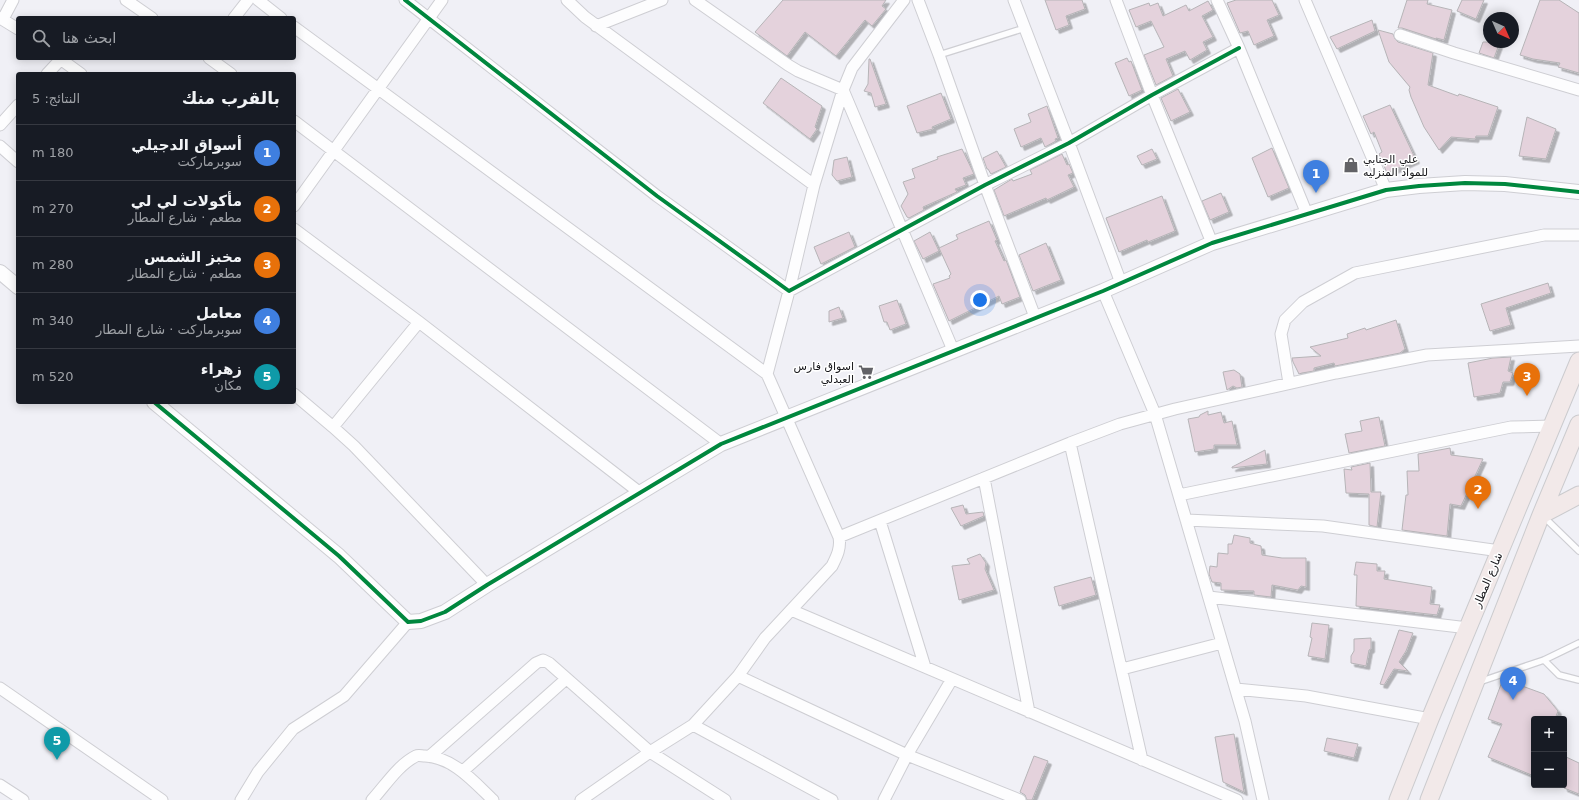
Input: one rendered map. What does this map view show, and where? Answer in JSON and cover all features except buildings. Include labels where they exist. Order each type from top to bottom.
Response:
[{"type":"main road","name":"شارع المطار","points":[[1398,800],[1430,719],[1579,361]]},
{"type":"main road","points":[[1429,800],[1541,515],[1579,424]]},
{"type":"main road","points":[[1541,515],[1579,495]]},
{"type":"street","points":[[12,0],[2,19],[16,28]]},
{"type":"street","points":[[126,0],[149,16]]},
{"type":"street","points":[[236,16],[248,0]]},
{"type":"street","points":[[258,0],[278,16]]},
{"type":"street","points":[[405,0],[657,196],[789,291]]},
{"type":"street","points":[[296,203],[442,0]]},
{"type":"street","points":[[567,0],[596,26],[814,186]]},
{"type":"street","points":[[596,26],[662,0]]},
{"type":"street","points":[[695,0],[788,65],[798,71],[843,90],[953,350]]},
{"type":"street","points":[[767,374],[789,291],[814,186],[843,90],[852,68],[904,0]]},
{"type":"street","points":[[918,0],[985,185],[1035,317]]},
{"type":"street","points":[[1014,0],[1121,283]]},
{"type":"street","points":[[1116,0],[1152,95],[1212,243]]},
{"type":"street","points":[[1218,0],[1307,214]]},
{"type":"street","points":[[1306,0],[1386,190]]},
{"type":"street","points":[[296,29],[767,374],[839,538],[840,546],[832,566],[765,638],[738,676],[693,724],[650,752],[583,800]]},
{"type":"street","points":[[1400,35],[1454,53],[1579,90]]},
{"type":"street","points":[[789,291],[985,185],[1069,143],[1152,95],[1239,48]]},
{"type":"street","points":[[49,72],[58,60]]},
{"type":"street","points":[[63,60],[78,72]]},
{"type":"street","points":[[212,60],[229,72]]},
{"type":"street","points":[[0,125],[16,107]]},
{"type":"street","points":[[296,122],[721,444]]},
{"type":"street","points":[[0,146],[16,160]]},
{"type":"street","points":[[241,800],[258,772],[293,729],[344,696],[408,622],[421,621],[445,612],[486,585],[721,444],[1103,291],[1212,243],[1386,190],[1464,183],[1505,184],[1579,192]]},
{"type":"street","points":[[296,230],[419,322],[640,492]]},
{"type":"street","points":[[1289,383],[1281,334],[1285,320],[1303,302],[1355,273],[1544,235],[1579,235]]},
{"type":"street","points":[[0,272],[16,285]]},
{"type":"street","points":[[1103,291],[1155,414],[1245,721],[1263,800]]},
{"type":"street","points":[[334,427],[419,322]]},
{"type":"street","points":[[839,538],[1070,443],[1120,424],[1155,414],[1289,383],[1427,355],[1579,346]]},
{"type":"street","points":[[296,396],[334,427],[486,585]]},
{"type":"street","points":[[156,404],[338,556],[408,622]]},
{"type":"street","points":[[1179,495],[1511,427],[1552,426]]},
{"type":"street","points":[[1070,443],[1142,760]]},
{"type":"street","points":[[984,478],[1029,712]]},
{"type":"street","points":[[1186,520],[1323,526],[1500,551]]},
{"type":"street","points":[[880,521],[925,667]]},
{"type":"street","points":[[1208,597],[1468,628]]},
{"type":"street","points":[[791,610],[1237,800]]},
{"type":"street","points":[[1122,670],[1222,643]]},
{"type":"street","points":[[430,756],[536,663],[543,660],[650,752],[725,800]]},
{"type":"street","points":[[738,676],[907,755],[1020,800]]},
{"type":"street","points":[[463,771],[566,679]]},
{"type":"street","points":[[884,800],[907,755],[952,679]]},
{"type":"street","points":[[0,688],[155,798]]},
{"type":"street","points":[[1236,689],[1306,696],[1430,719]]},
{"type":"street","points":[[693,724],[832,800]]},
{"type":"street","points":[[373,800],[403,765],[417,755],[430,756],[446,761],[463,771],[493,800]]},
{"type":"street","points":[[1,788],[23,800]]},
{"type":"lane","points":[[939,55],[1025,28]]},
{"type":"lane","points":[[1541,515],[1579,551]]},
{"type":"lane","points":[[1474,684],[1544,660],[1579,643]]},
{"type":"lane","points":[[1544,660],[1559,675],[1579,680]]},
{"type":"cycle path","points":[[405,0],[657,196],[789,291],[985,185],[1069,143],[1152,95],[1239,48]]},
{"type":"cycle path","points":[[156,404],[339,556],[408,622],[421,621],[445,612],[487,585],[721,444],[1103,291],[1212,243],[1386,190],[1465,183],[1505,184],[1579,192]]},
{"type":"place","name":"علي الجنابي للمواد المنزليه","points":[[1351,165]]},
{"type":"place","name":"أسواق الدجيلي","points":[[1316,193]]},
{"type":"place","name":"اسواق فارس العبدلي","points":[[866,372]]},
{"type":"place","name":"مخبز الشمس","points":[[1527,396]]},
{"type":"place","name":"مأكولات لي لي","points":[[1478,509]]},
{"type":"place","name":"معامل","points":[[1513,700]]},
{"type":"place","name":"زهراء","points":[[57,760]]}]
